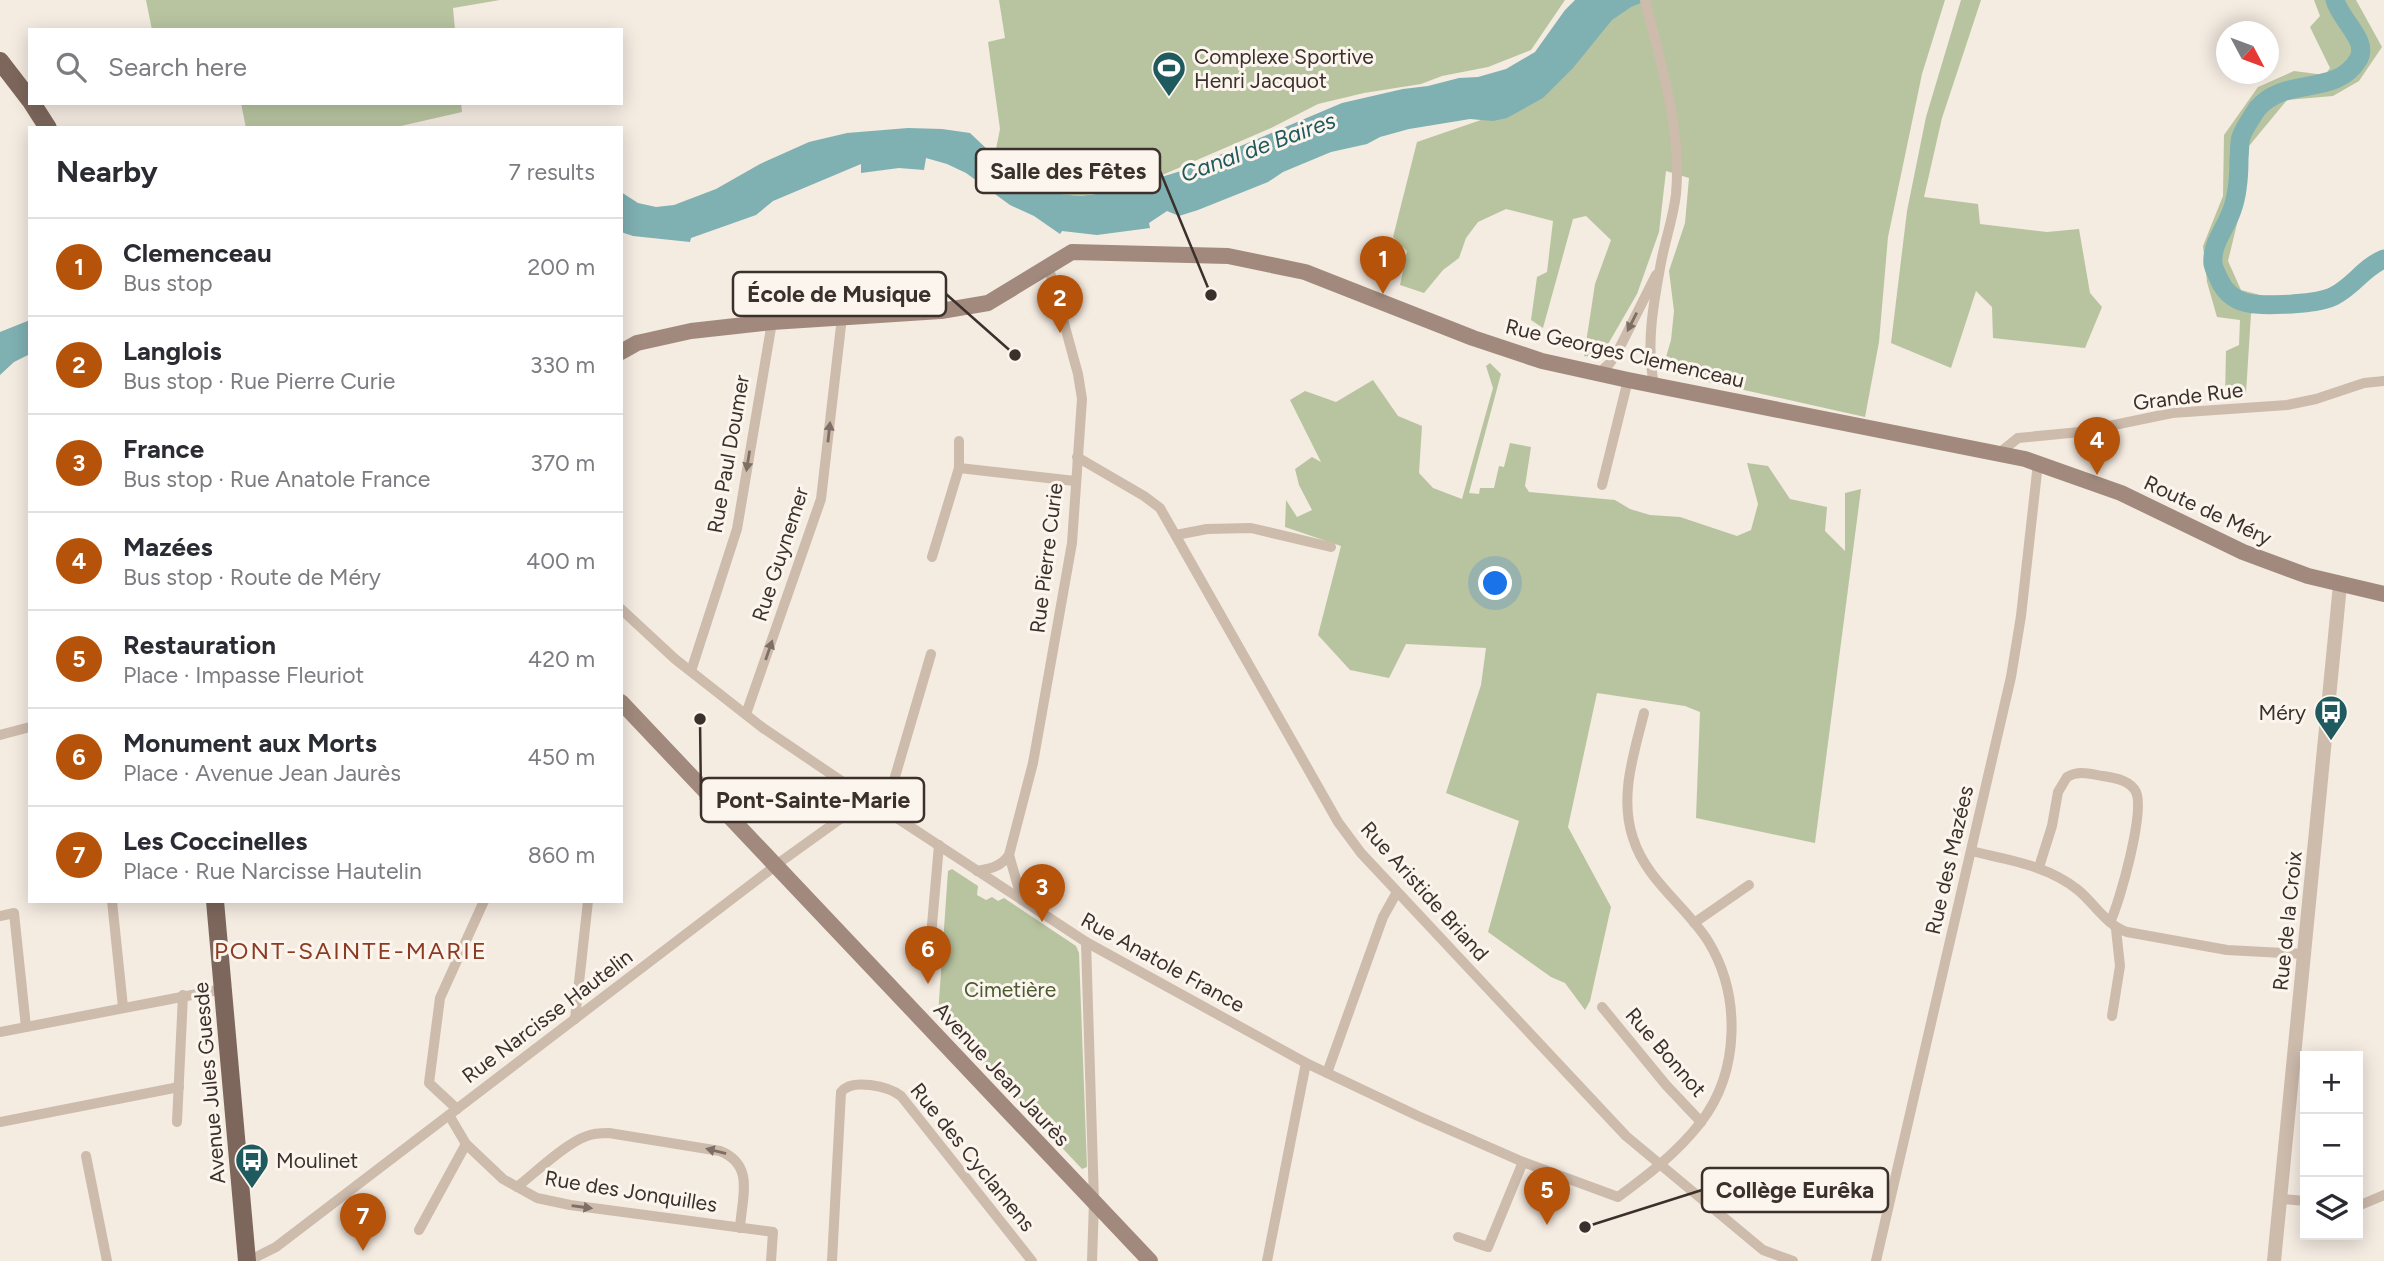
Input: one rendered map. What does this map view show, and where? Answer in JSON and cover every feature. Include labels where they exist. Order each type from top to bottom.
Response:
[{"type":"main road","points":[[0,61],[28,98]]},
{"type":"main road","points":[[33,105],[47,126]]},
{"type":"main road","name":"Rue Georges Clemenceau","points":[[1048,265],[1066,255],[1082,252],[1218,256],[1305,272],[1473,338],[1542,360],[1628,380],[1894,432]]},
{"type":"main road","points":[[623,351],[637,343],[691,331],[772,322],[941,311],[988,303],[1048,265]]},
{"type":"main road","name":"Route de Méry","points":[[1894,432],[2038,463],[2121,493],[2243,552],[2295,572],[2384,594]]},
{"type":"main road","name":"Avenue Jean Jaurès","points":[[623,704],[1150,1261]]},
{"type":"main road","name":"Avenue Jules Guesde","points":[[215,903],[248,1261]]},
{"type":"street","points":[[1646,3],[1675,121],[1677,170],[1670,231],[1660,266],[1649,348],[1654,384]]},
{"type":"street","name":"Rue Pierre Curie","points":[[1009,855],[1033,763],[1072,543],[1082,399],[1078,374],[1048,265]]},
{"type":"street","points":[[1599,373],[1617,353],[1660,266]]},
{"type":"street","name":"Rue Guynemer","points":[[746,715],[821,499],[842,317]]},
{"type":"street","name":"Rue Paul Doumer","points":[[691,671],[737,529],[772,322]]},
{"type":"street","points":[[1602,485],[1628,380]]},
{"type":"street","name":"Grande Rue","points":[[2003,454],[2003,450],[2018,438],[2080,432],[2172,414],[2287,405],[2316,399],[2364,383],[2384,381]]},
{"type":"street","points":[[932,557],[959,468],[959,440]]},
{"type":"street","name":"Rue Aristide Briand","points":[[1077,457],[1160,508],[1338,822],[1361,853],[1626,1136],[1763,1256],[1793,1261]]},
{"type":"street","name":"Rue des Mazées","points":[[1876,1261],[2011,677],[2021,616],[2038,463]]},
{"type":"street","points":[[959,468],[1075,481]]},
{"type":"street","points":[[1176,535],[1207,529],[1251,528],[1331,547]]},
{"type":"street","name":"Rue de la Croix","points":[[2274,1261],[2340,585]]},
{"type":"street","name":"Rue Anatole France","points":[[623,611],[746,715],[868,800],[1086,942],[1306,1063],[1523,1162],[1618,1197],[1660,1166]]},
{"type":"street","points":[[885,811],[931,654]]},
{"type":"street","points":[[1644,713],[1628,787],[1629,822],[1641,858],[1708,942],[1724,976],[1730,995],[1732,1018],[1731,1042],[1721,1088],[1701,1122],[1660,1166]]},
{"type":"street","points":[[0,735],[28,728]]},
{"type":"street","points":[[2039,867],[2059,792],[2067,777],[2081,772],[2123,780],[2129,784],[2137,794],[2135,825],[2113,925],[2120,966],[2112,1016]]},
{"type":"street","name":"Rue Narcisse Hautelin","points":[[248,1261],[275,1247],[776,866],[868,800]]},
{"type":"street","points":[[929,959],[939,845]]},
{"type":"street","points":[[1971,851],[2039,867],[2077,889],[2113,925],[2136,935],[2227,950],[2304,954]]},
{"type":"street","points":[[977,871],[1005,862],[1009,855]]},
{"type":"street","points":[[1009,855],[1022,900]]},
{"type":"street","points":[[1695,923],[1749,885]]},
{"type":"street","points":[[1327,1073],[1383,917],[1397,892]]},
{"type":"street","points":[[112,903],[123,1007]]},
{"type":"street","name":"Rue des Jonquilles","points":[[483,903],[440,998],[429,1083],[453,1112],[466,1144],[503,1179],[537,1198],[570,1205],[773,1232],[771,1261]]},
{"type":"street","points":[[575,1019],[588,903]]},
{"type":"street","points":[[0,916],[14,913],[26,1027]]},
{"type":"street","points":[[1086,942],[1094,1202],[1092,1261]]},
{"type":"street","points":[[0,1032],[223,989]]},
{"type":"street","points":[[177,1122],[183,995]]},
{"type":"street","name":"Rue Bonnot","points":[[1601,1007],[1665,1085],[1701,1122]]},
{"type":"street","points":[[1267,1261],[1306,1063]]},
{"type":"street","name":"Rue des Cyclamens","points":[[832,1261],[841,1091],[845,1086],[855,1084],[894,1090],[901,1096],[1032,1261]]},
{"type":"street","points":[[0,1122],[179,1087]]},
{"type":"street","name":"Rue des Jonquilles","points":[[517,1187],[574,1143],[598,1133],[720,1151],[732,1156],[740,1164],[744,1174],[740,1228]]},
{"type":"street","points":[[419,1230],[466,1144]]},
{"type":"street","points":[[86,1156],[107,1261]]},
{"type":"street","points":[[1458,1237],[1488,1247],[1523,1162]]},
{"type":"street","points":[[2363,1204],[2384,1195]]},
{"type":"street","points":[[2282,1199],[2300,1201]]},
{"type":"green space","points":[[146,0],[500,0],[453,8],[455,28],[152,28]]},
{"type":"green space","name":"Complexe Sportive Henri Jacquot","points":[[999,0],[1565,0],[1531,50],[1488,67],[1442,76],[1421,84],[1318,104],[1271,128],[1153,179],[1118,190],[1079,196],[1056,194],[1020,177],[998,162],[996,149],[1000,129],[988,42],[1005,38]]},
{"type":"green space","points":[[1611,0],[1945,0],[1922,74],[1888,237],[1879,342],[1865,417],[1672,374],[1664,364],[1671,340],[1674,311],[1669,271],[1685,223],[1689,178],[1666,171],[1659,232],[1637,294],[1600,358],[1584,356],[1595,284],[1611,240],[1586,216],[1573,219],[1543,328],[1531,320],[1537,277],[1547,272],[1553,221],[1506,209],[1478,222],[1466,238],[1459,258],[1443,270],[1424,293],[1400,285],[1407,251],[1393,237],[1417,142],[1530,103]]},
{"type":"green space","points":[[1961,0],[1981,0],[1942,118],[1924,197],[1978,204],[1980,224],[2047,232],[2079,229],[2090,293],[2102,307],[2085,348],[1993,338],[1992,307],[1976,291],[1951,368],[1891,343],[1907,211],[1926,117]]},
{"type":"green space","points":[[2314,0],[2356,0],[2382,47],[2359,81],[2333,96],[2287,100],[2249,146],[2243,199],[2228,261],[2241,290],[2275,299],[2251,314],[2246,393],[2225,400],[2226,351],[2239,345],[2240,320],[2217,317],[2207,282],[2203,246],[2223,196],[2224,135],[2258,87],[2279,84],[2279,78],[2294,71],[2325,75],[2330,68],[2310,27],[2320,16]]},
{"type":"green space","points":[[241,105],[461,105],[462,112],[401,126],[246,126]]},
{"type":"green space","points":[[1490,363],[1501,374],[1469,493],[1479,494],[1480,488],[1494,488],[1499,466],[1504,467],[1510,443],[1531,447],[1525,486],[1529,492],[1615,500],[1630,509],[1650,515],[1680,517],[1737,536],[1751,530],[1758,504],[1747,463],[1768,466],[1790,499],[1827,507],[1825,531],[1845,551],[1845,493],[1861,489],[1815,843],[1696,818],[1700,712],[1685,706],[1597,693],[1568,827],[1611,907],[1590,1001],[1585,1010],[1565,983],[1551,977],[1488,932],[1519,821],[1446,793],[1481,685],[1486,648],[1406,644],[1389,678],[1350,670],[1318,635],[1341,546],[1285,527],[1286,500],[1297,517],[1312,510],[1299,485],[1295,469],[1312,457],[1321,462],[1290,400],[1305,391],[1336,402],[1373,380],[1398,416],[1422,426],[1419,473],[1433,488],[1462,499],[1493,388],[1486,366]]},
{"type":"green space","name":"Cimetière","points":[[952,869],[978,886],[977,895],[986,900],[992,897],[998,901],[1004,898],[1076,946],[1079,953],[1087,1167],[1082,1169],[938,1015],[948,871]]},
{"type":"water","name":"Canal de Baires","points":[[1575,0],[1648,0],[1631,7],[1612,20],[1573,68],[1543,98],[1507,118],[1493,121],[1470,119],[1409,129],[1380,137],[1367,144],[1331,152],[1283,172],[1268,182],[1198,210],[1179,216],[1167,211],[1149,223],[1150,228],[1097,235],[1062,231],[1060,234],[1034,216],[1010,205],[966,173],[926,158],[924,170],[899,168],[861,173],[861,164],[773,201],[756,215],[691,238],[690,242],[623,233],[623,193],[638,203],[656,207],[674,205],[716,189],[760,164],[809,142],[847,133],[908,128],[970,133],[989,151],[996,163],[1021,178],[1045,183],[1061,194],[1079,196],[1113,192],[1184,170],[1342,103],[1459,78],[1478,77],[1506,69],[1535,52]]},
{"type":"water","points":[[28,321],[28,355],[14,362],[0,375],[0,332]]},
{"type":"waterway","points":[[2335,0],[2360,45],[2358,60],[2337,79],[2281,93],[2268,99],[2257,109],[2241,137],[2236,198],[2217,243],[2213,264],[2216,274],[2232,296],[2250,304],[2271,305],[2308,303],[2329,298],[2384,259]]},
{"type":"place","name":"Complexe Sportive Henri Jacquot","points":[[1169,98]]},
{"type":"place","name":"Clemenceau","points":[[1383,294]]},
{"type":"place","name":"Salle des Fêtes","points":[[1211,295]]},
{"type":"place","name":"Langlois","points":[[1060,333]]},
{"type":"place","name":"École de Musique","points":[[1015,355]]},
{"type":"place","name":"Mazées","points":[[2097,475]]},
{"type":"place","name":"Pont-Sainte-Marie","points":[[700,719]]},
{"type":"place","name":"Méry","points":[[2331,742]]},
{"type":"place","name":"France","points":[[1042,922]]},
{"type":"place","name":"Monument aux Morts","points":[[928,984]]},
{"type":"place","name":"Moulinet","points":[[252,1190]]},
{"type":"place","name":"Restauration","points":[[1547,1225]]},
{"type":"place","name":"Collège Eurêka","points":[[1585,1227]]},
{"type":"place","name":"Les Coccinelles","points":[[363,1251]]},
{"type":"district","name":"PONT-SAINTE-MARIE","points":[[351,950]]}]
